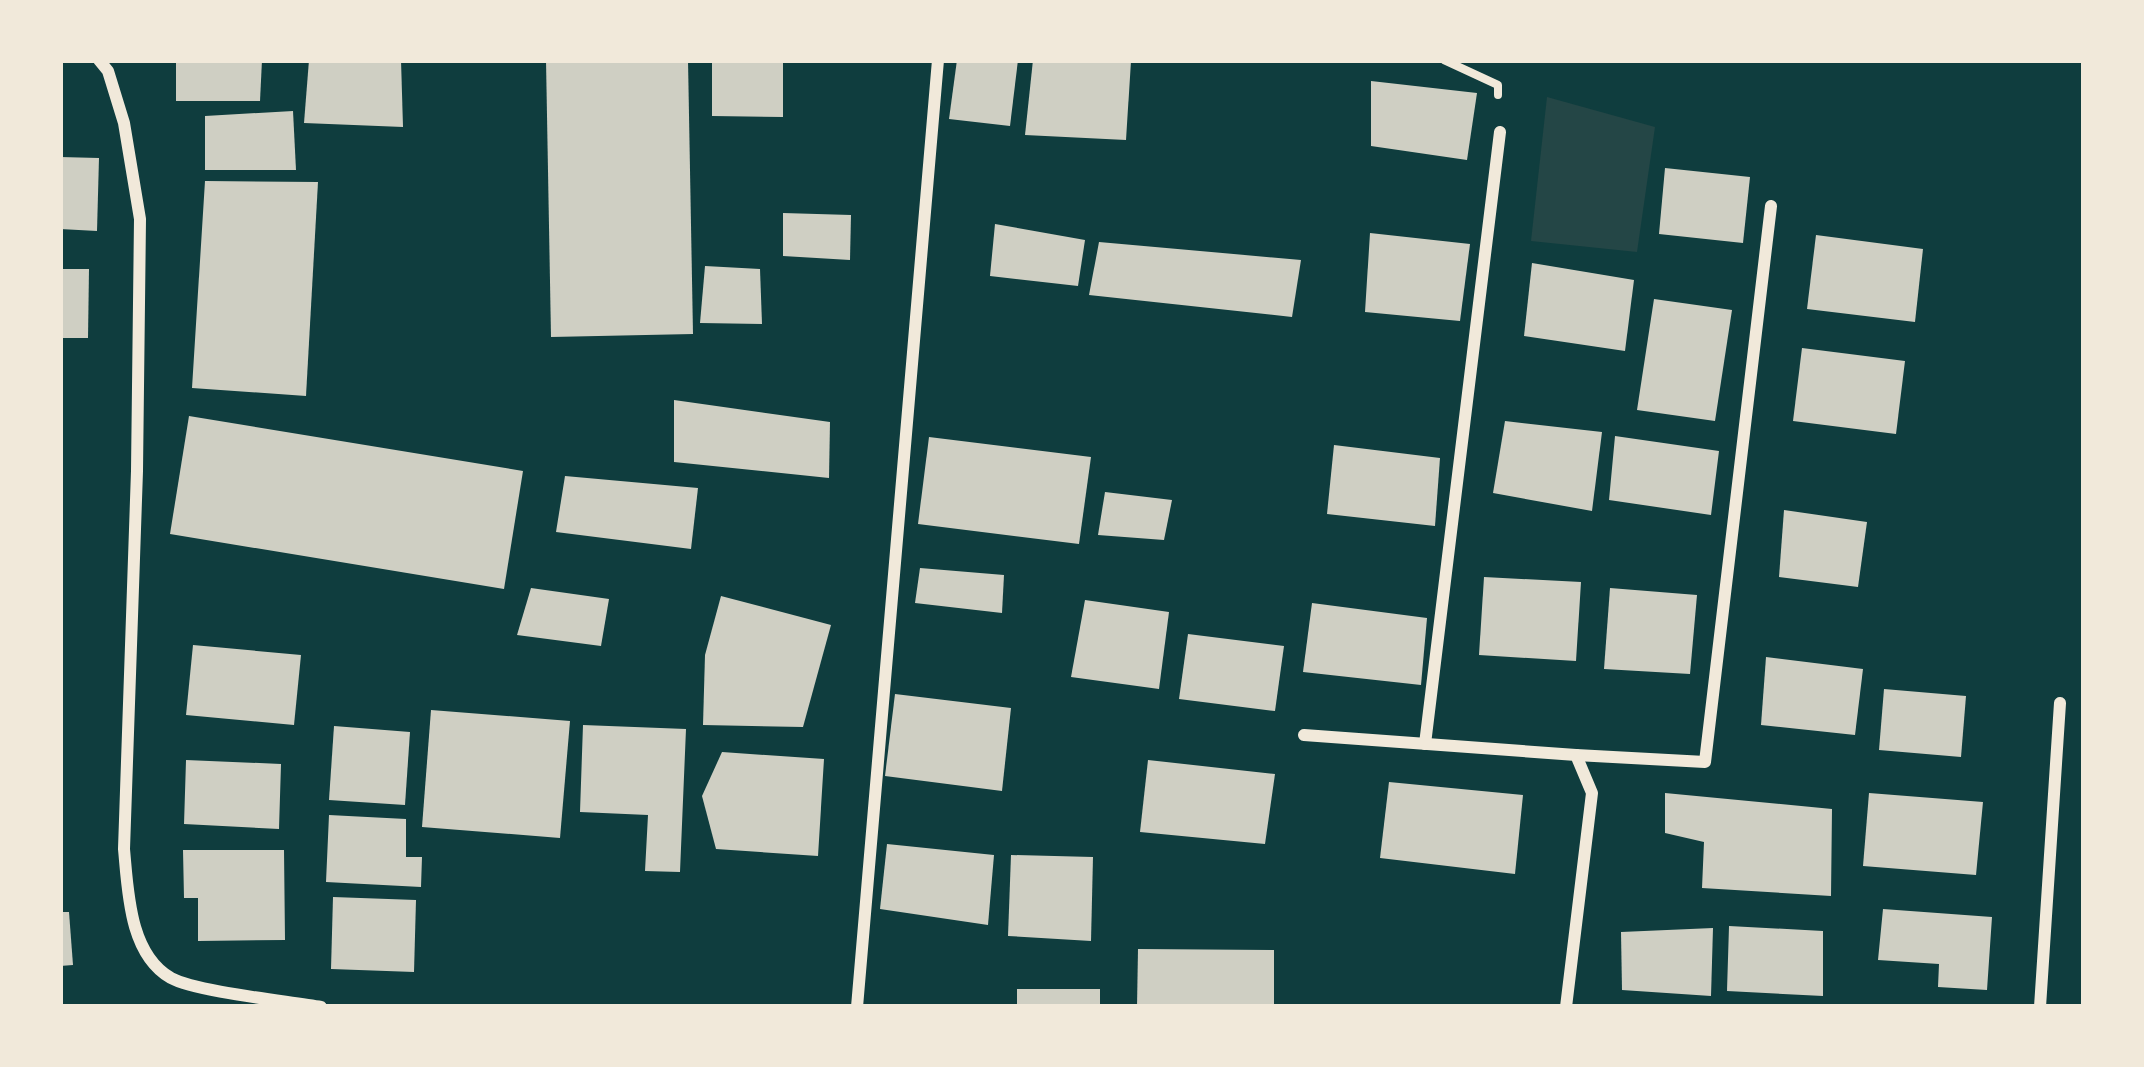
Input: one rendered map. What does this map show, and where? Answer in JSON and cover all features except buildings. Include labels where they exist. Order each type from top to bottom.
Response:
[{"type":"street","points":[[99,60],[108,71],[124,124],[140,219],[124,849],[129,906],[143,947],[171,978],[321,1007]]},
{"type":"street","points":[[857,1007],[938,60]]},
{"type":"street","points":[[1425,744],[1500,132]]},
{"type":"street","points":[[1304,735],[1705,762],[1771,206]]},
{"type":"street","points":[[2040,1007],[2060,704]]},
{"type":"street","points":[[1566,1007],[1592,793],[1576,755]]},
{"type":"path","points":[[1444,60],[1498,86],[1500,132]]},
{"type":"shaded area","points":[[1547,97],[1655,127],[1637,252],[1531,241]]}]
